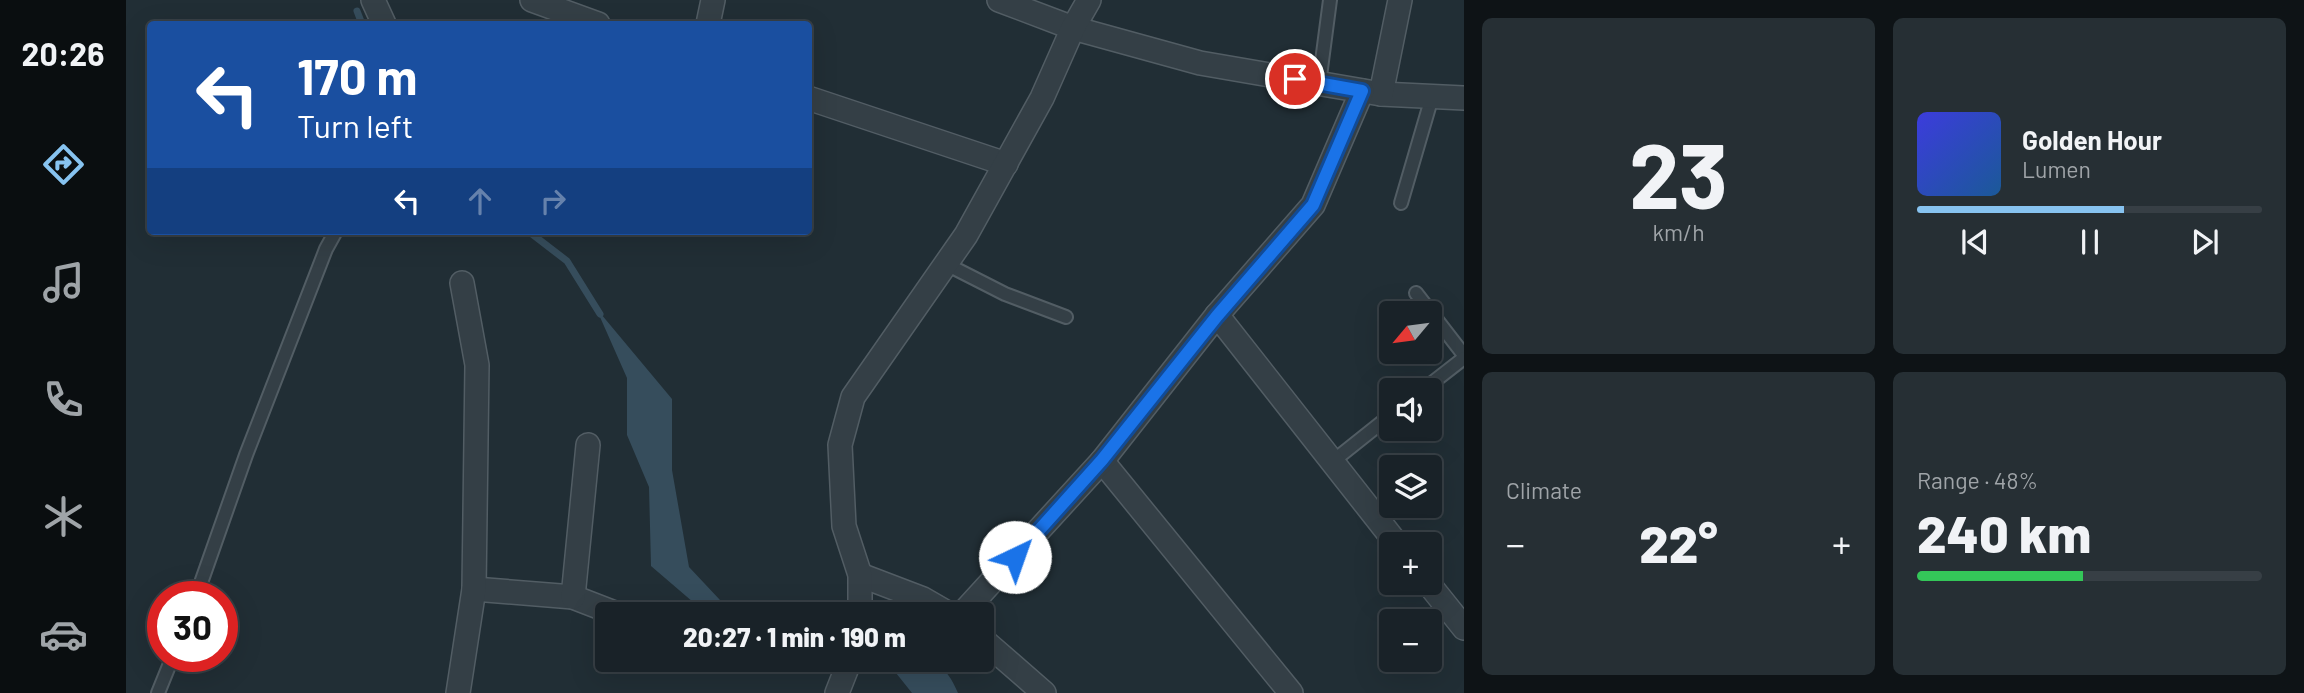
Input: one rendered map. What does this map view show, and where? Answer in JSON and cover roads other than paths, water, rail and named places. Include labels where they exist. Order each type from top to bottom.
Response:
[{"type":"street","points":[[373,0],[383,21]]},
{"type":"street","points":[[532,0],[590,21]]},
{"type":"street","points":[[709,21],[713,0]]},
{"type":"street","points":[[999,0],[1073,28],[1200,63],[1372,92],[1464,99]]},
{"type":"street","points":[[860,602],[860,575],[844,526],[840,445],[853,397],[946,264],[1006,164],[1042,98],[1073,28],[1089,0]]},
{"type":"street","points":[[973,602],[1102,460],[1217,316],[1313,205],[1372,92],[1400,0]]},
{"type":"street","points":[[812,99],[1006,164]]},
{"type":"street","points":[[458,693],[474,589],[477,365],[462,283]]},
{"type":"street","points":[[1217,316],[1387,532]]},
{"type":"street","points":[[573,597],[588,445]]},
{"type":"street","points":[[1102,460],[1291,693]]},
{"type":"street","points":[[860,575],[928,602]]},
{"type":"street","points":[[474,589],[573,597],[595,606]]},
{"type":"street","points":[[1438,595],[1464,628]]},
{"type":"street","points":[[994,649],[1044,693]]},
{"type":"street","points":[[837,693],[846,672]]},
{"type":"lane","points":[[1319,84],[1330,0]]},
{"type":"lane","points":[[1401,203],[1432,97]]},
{"type":"lane","points":[[203,581],[251,442],[334,235]]},
{"type":"lane","points":[[946,264],[1004,294],[1066,317]]},
{"type":"lane","points":[[1416,293],[1464,356],[1437,378]]},
{"type":"lane","points":[[1332,462],[1379,425]]},
{"type":"lane","points":[[158,693],[167,672]]},
{"type":"water","points":[[596,308],[672,399],[672,470],[689,567],[723,602],[693,602],[651,566],[649,487],[627,435],[627,378]]},
{"type":"water","points":[[895,672],[945,672],[958,693],[912,693]]},
{"type":"waterway","points":[[357,11],[361,21]]},
{"type":"waterway","points":[[533,235],[567,261],[600,314]]}]
